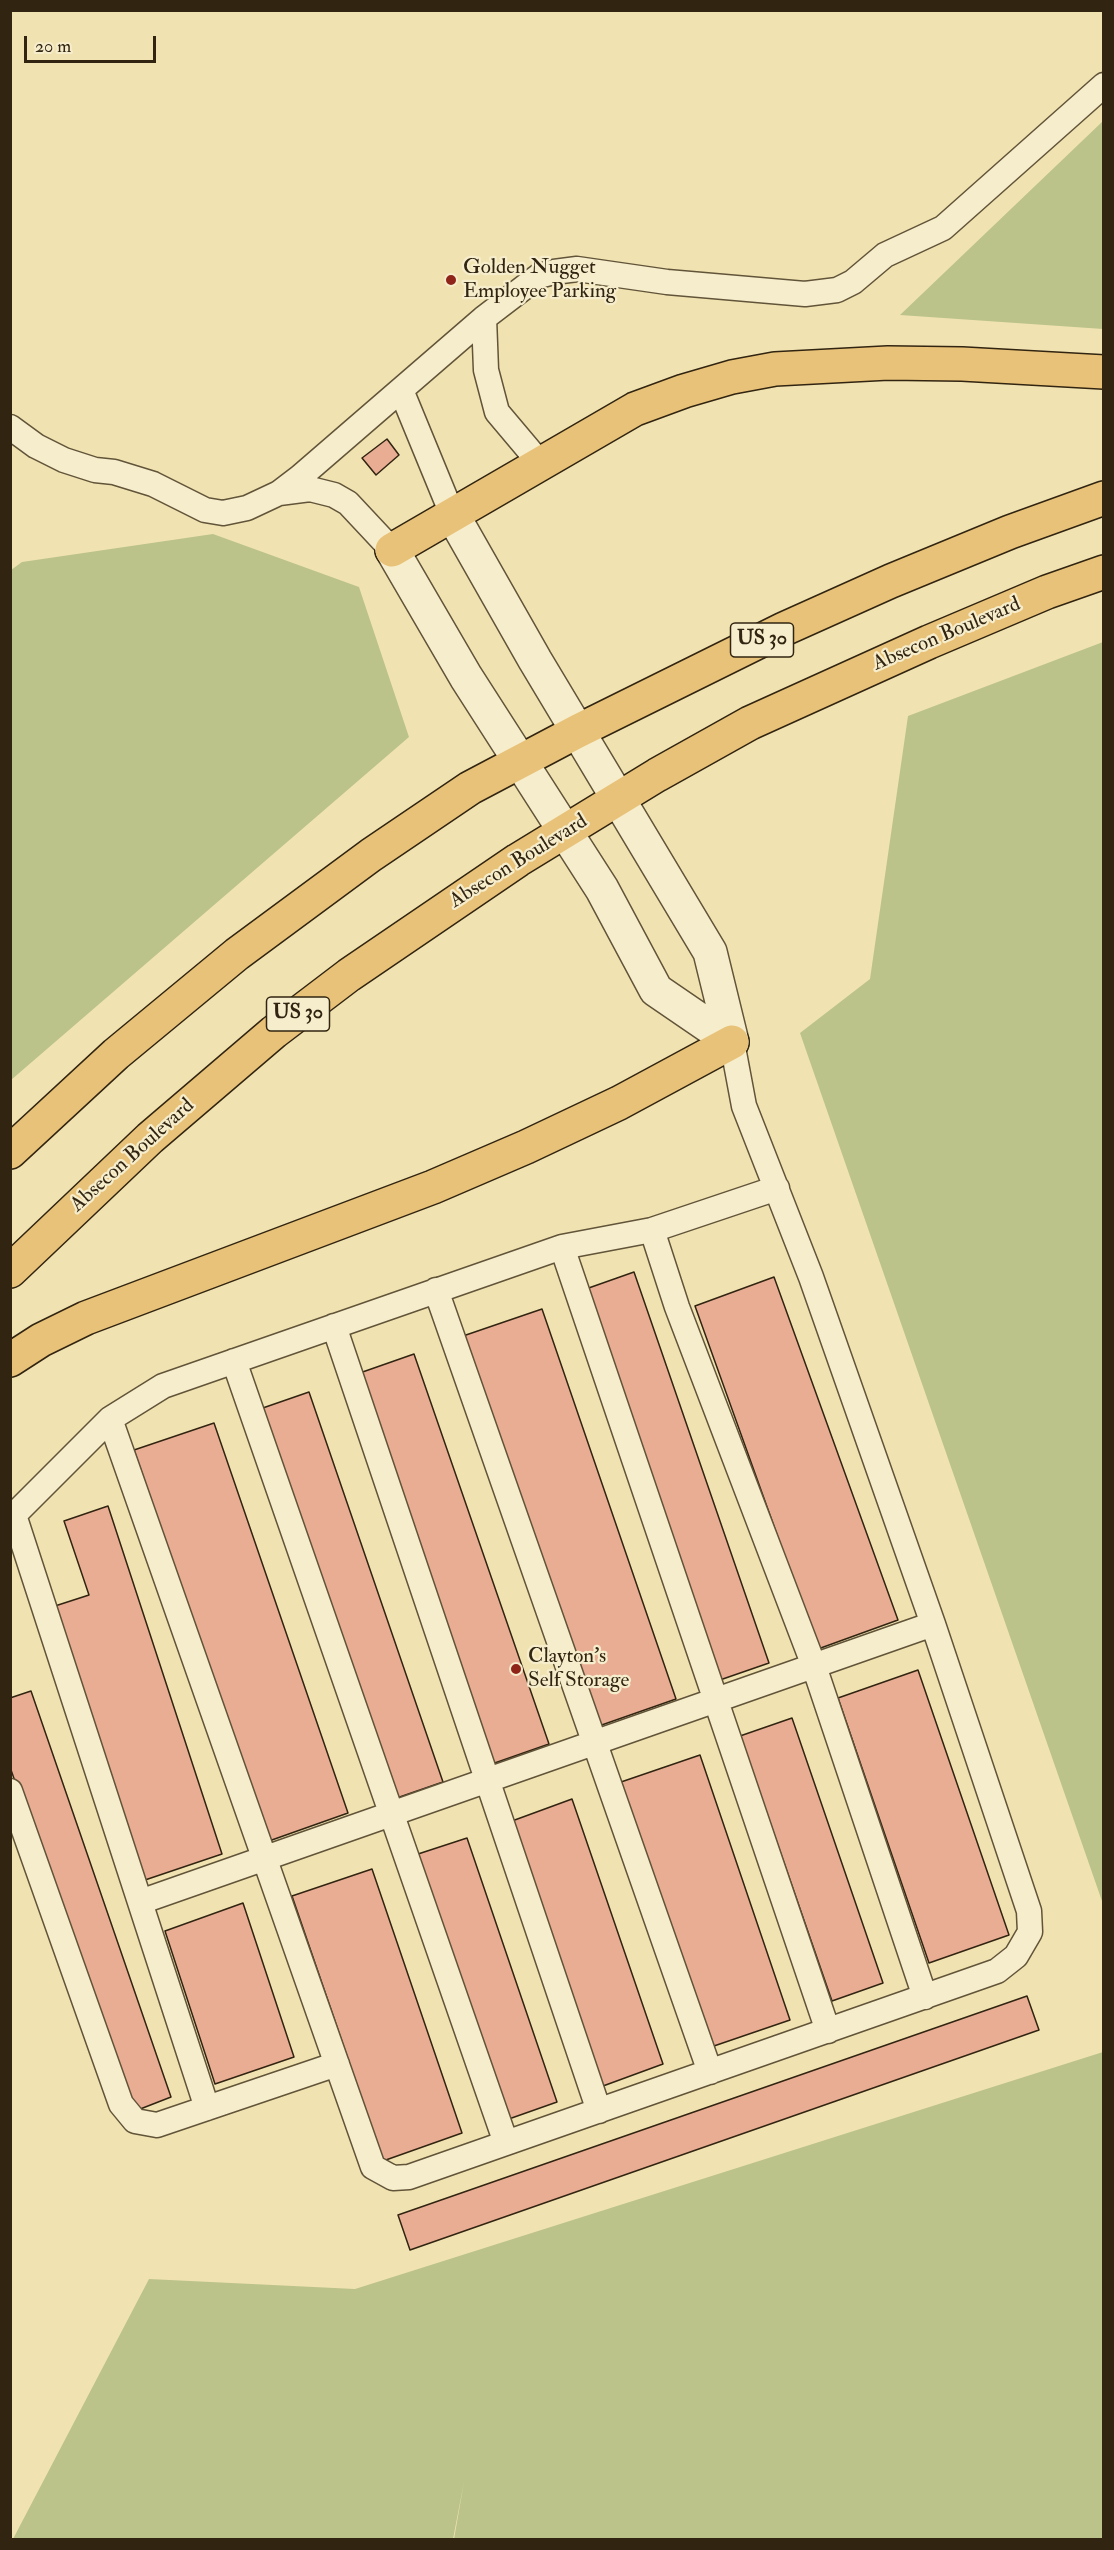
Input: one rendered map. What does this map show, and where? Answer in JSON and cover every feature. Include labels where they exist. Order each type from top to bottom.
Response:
[{"type":"highway","points":[[392,550],[635,410],[684,391],[732,377],[775,369],[888,363],[962,364],[1104,372]]},
{"type":"highway","name":"US 30","points":[[10,1152],[116,1054],[237,954],[371,855],[470,788],[578,731],[784,629],[880,585],[1010,532],[1104,498]]},
{"type":"highway","name":"Absecon Boulevard","points":[[10,1271],[150,1138],[274,1032],[420,924],[518,860],[619,798],[750,723],[832,684],[1047,592],[1104,572]]},
{"type":"highway","points":[[10,1360],[41,1340],[86,1318],[433,1187],[526,1147],[619,1102],[732,1042]]},
{"type":"street","points":[[452,514],[710,952],[732,1042]]},
{"type":"street","points":[[392,550],[466,677],[602,889],[656,990],[732,1042]]},
{"type":"lane","points":[[10,428],[36,446],[63,460],[153,484],[205,510],[234,512],[263,502],[279,493],[484,318],[539,276],[577,269],[667,282],[805,294],[837,290],[853,282],[885,255],[943,228],[1104,85]]},
{"type":"lane","points":[[484,318],[486,370],[497,412],[540,463]]},
{"type":"lane","points":[[401,390],[452,514]]},
{"type":"lane","points":[[279,493],[310,489],[334,495],[348,503],[392,550]]},
{"type":"lane","points":[[110,1419],[373,2167],[393,2178],[409,2177],[997,1971],[1016,1956],[1030,1932],[1029,1911],[933,1624],[811,1277],[744,1106],[732,1042]]},
{"type":"lane","points":[[207,2108],[12,1517],[110,1419],[163,1386],[562,1247],[652,1230],[777,1188]]},
{"type":"lane","points":[[652,1230],[677,1307],[814,1666],[925,1997]]},
{"type":"lane","points":[[562,1247],[828,2031]]},
{"type":"lane","points":[[436,1290],[710,2072]]},
{"type":"lane","points":[[334,1326],[599,2111]]},
{"type":"lane","points":[[234,1361],[506,2143]]},
{"type":"lane","points":[[140,1902],[933,1624]]},
{"type":"lane","points":[[10,1791],[121,2104],[135,2121],[157,2125],[337,2064]]},
{"type":"green space","points":[[1103,121],[1103,329],[900,315]]},
{"type":"green space","points":[[213,534],[359,587],[409,737],[11,1080],[11,570],[22,562]]},
{"type":"green space","points":[[1103,642],[1103,1904],[800,1033],[870,979],[908,716]]},
{"type":"green space","points":[[1103,2052],[1103,2539],[454,2539],[464,2482],[453,2539],[13,2539],[149,2279],[355,2289]]},
{"type":"building","points":[[387,439],[399,455],[376,475],[362,458]]},
{"type":"building","points":[[634,1272],[769,1663],[717,1681],[583,1290]]},
{"type":"building","points":[[774,1277],[898,1620],[818,1649],[695,1306]]},
{"type":"building","points":[[542,1309],[676,1699],[596,1727],[463,1336]]},
{"type":"building","points":[[414,1354],[549,1744],[489,1765],[354,1375]]},
{"type":"building","points":[[309,1392],[443,1782],[391,1800],[257,1410]]},
{"type":"building","points":[[214,1423],[348,1813],[269,1841],[134,1450]]},
{"type":"building","points":[[108,1506],[222,1854],[145,1880],[55,1606],[89,1595],[64,1521]]},
{"type":"building","points":[[918,1670],[1009,1935],[929,1963],[838,1698]]},
{"type":"building","points":[[31,1691],[171,2097],[130,2113],[10,1767],[10,1698]]},
{"type":"building","points":[[792,1718],[883,1983],[832,2001],[740,1736]]},
{"type":"building","points":[[700,1755],[790,2020],[711,2047],[621,1782]]},
{"type":"building","points":[[572,1799],[663,2064],[603,2086],[512,1821]]},
{"type":"building","points":[[467,1838],[557,2102],[506,2120],[415,1855]]},
{"type":"building","points":[[372,1869],[462,2133],[383,2161],[292,1896]]},
{"type":"building","points":[[243,1903],[294,2057],[215,2084],[165,1931]]},
{"type":"building","points":[[1027,1996],[1039,2030],[410,2250],[398,2215]]},
{"type":"place","name":"Golden Nugget Employee Parking","points":[[451,280]]},
{"type":"place","name":"Clayton's Self Storage","points":[[516,1669]]}]
